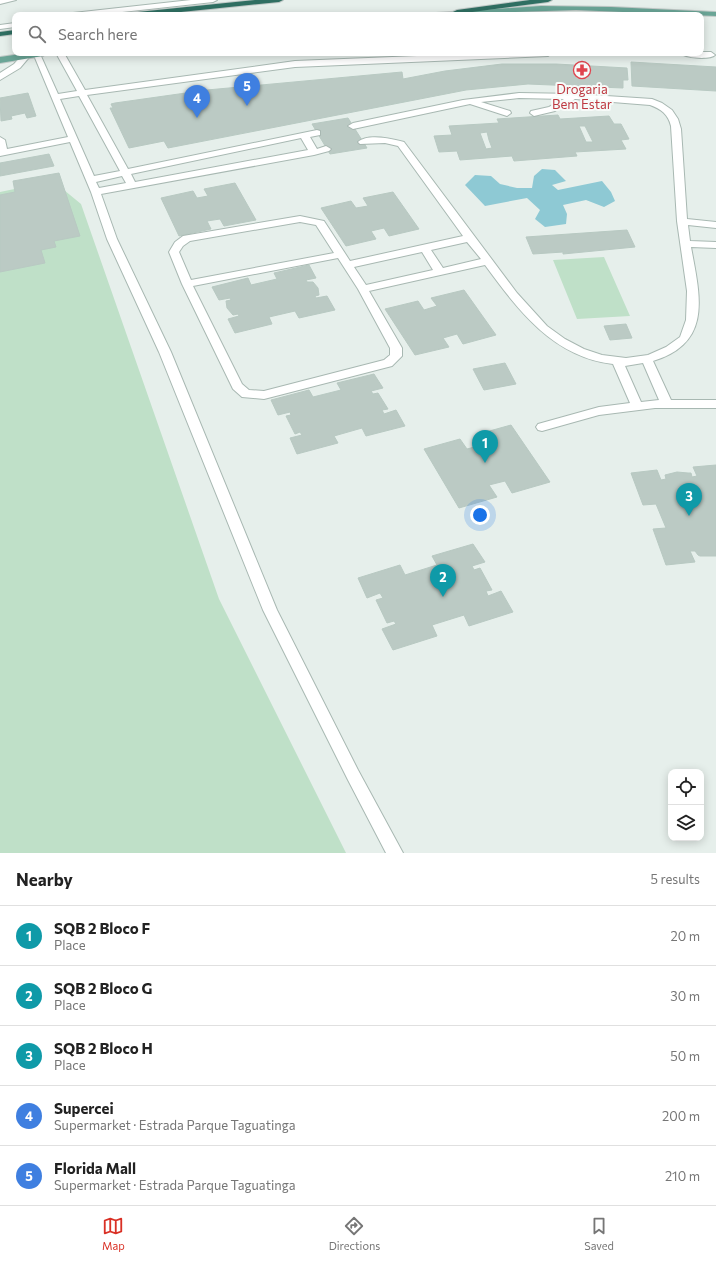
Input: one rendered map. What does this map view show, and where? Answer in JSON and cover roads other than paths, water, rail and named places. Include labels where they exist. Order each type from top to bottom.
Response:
[{"type":"highway","points":[[158,12],[279,0]]},
{"type":"highway","points":[[457,12],[548,0]]},
{"type":"highway","points":[[0,34],[12,32]]},
{"type":"main road","points":[[457,12],[574,7],[675,12]]},
{"type":"main road","points":[[704,13],[716,14]]},
{"type":"main road","points":[[0,60],[23,56]]},
{"type":"lane","points":[[0,2],[12,0]]},
{"type":"lane","points":[[101,12],[214,0]]},
{"type":"lane","points":[[0,27],[12,25]]},
{"type":"lane","points":[[704,54],[711,55]]},
{"type":"lane","points":[[0,77],[32,56]]},
{"type":"lane","points":[[36,56],[96,192],[112,239],[165,352],[270,610],[353,775],[395,853]]},
{"type":"lane","points":[[62,56],[132,185]]},
{"type":"lane","points":[[54,97],[295,64],[479,56]]},
{"type":"lane","points":[[353,126],[500,97],[521,96],[652,102],[664,107],[675,123],[682,221],[691,280],[693,314],[688,334],[678,345],[666,352],[647,359],[618,362],[576,352],[542,329],[517,302],[401,144],[385,140],[363,142]]},
{"type":"lane","points":[[534,113],[552,109],[571,98]]},
{"type":"lane","points":[[470,102],[507,113]]},
{"type":"lane","points":[[90,180],[317,132]]},
{"type":"lane","points":[[304,135],[314,152]]},
{"type":"lane","points":[[0,140],[1,153],[72,139]]},
{"type":"lane","points":[[96,192],[326,149]]},
{"type":"lane","points":[[300,219],[310,220],[320,224],[347,265],[363,289],[396,348],[396,356],[388,363],[264,395],[258,395],[246,394],[238,386],[187,284],[174,252],[179,244],[187,238],[300,219]]},
{"type":"lane","points":[[682,221],[716,225]]},
{"type":"lane","points":[[347,265],[470,238]]},
{"type":"lane","points":[[686,244],[716,245]]},
{"type":"lane","points":[[425,248],[440,272]]},
{"type":"lane","points":[[187,284],[340,255]]},
{"type":"lane","points":[[363,289],[487,261]]},
{"type":"lane","points":[[647,359],[667,404]]},
{"type":"lane","points":[[618,362],[637,406]]},
{"type":"lane","points":[[542,427],[599,411],[667,404],[716,404]]},
{"type":"water","points":[[542,169],[555,170],[566,181],[552,185],[558,190],[602,181],[611,192],[615,201],[604,207],[586,200],[563,205],[567,214],[566,224],[545,227],[535,219],[540,210],[527,198],[485,206],[465,185],[475,175],[491,176],[500,184],[517,188],[532,188],[534,176]]},
{"type":"place","name":"Drogaria Bem Estar","points":[[582,70]]},
{"type":"place","name":"Florida Mall","points":[[247,106]]},
{"type":"place","name":"Supercei","points":[[197,118]]},
{"type":"place","name":"SQB 2 Bloco F","points":[[485,463]]},
{"type":"place","name":"SQB 2 Bloco H","points":[[689,516]]},
{"type":"place","name":"SQB 2 Bloco G","points":[[443,597]]}]
